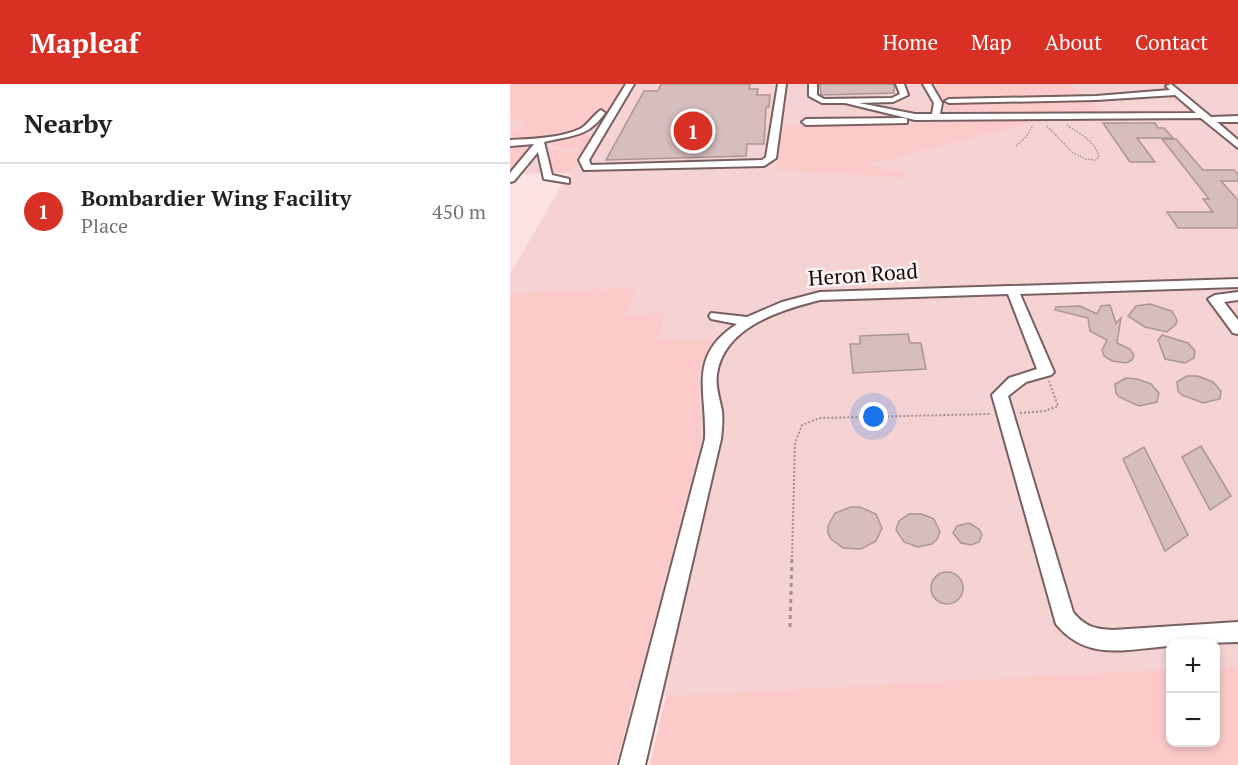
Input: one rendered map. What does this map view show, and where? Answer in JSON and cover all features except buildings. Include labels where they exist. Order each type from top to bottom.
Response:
[{"type":"street","points":[[510,143],[539,142],[591,128],[620,84]]},
{"type":"street","points":[[630,84],[584,160],[587,168],[764,163],[771,158],[782,84]]},
{"type":"street","points":[[813,84],[813,96],[822,101],[893,100],[904,95],[900,84]]},
{"type":"street","points":[[927,84],[938,103],[936,116]]},
{"type":"street","points":[[1167,84],[1238,145]]},
{"type":"street","points":[[949,100],[1096,98],[1178,92]]},
{"type":"street","points":[[847,101],[915,117],[1060,115],[1238,119]]},
{"type":"street","points":[[806,122],[907,121],[915,117]]},
{"type":"street","points":[[1220,130],[1238,130]]},
{"type":"street","points":[[510,179],[539,142]]},
{"type":"street","points":[[539,142],[545,173],[548,177],[565,181]]},
{"type":"street","name":"Heron Road","points":[[632,765],[711,447],[714,416],[709,375],[714,358],[732,335],[777,309],[820,296],[1238,283]]},
{"type":"street","points":[[1012,289],[1046,372],[1032,374],[1009,383],[1000,395],[1064,617],[1073,628],[1090,639],[1113,640],[1238,632]]},
{"type":"street","points":[[1238,296],[1215,298],[1238,330]]},
{"type":"street","points":[[716,316],[751,322]]},
{"type":"street","points":[[714,333],[732,335]]},
{"type":"path","points":[[1016,146],[1026,137],[1037,116],[1064,141],[1074,156],[1084,160],[1095,160],[1099,157],[1097,149],[1065,124],[1060,115]]},
{"type":"path","points":[[790,627],[795,443],[802,425],[820,418],[1045,411],[1058,406],[1046,372]]},
{"type":"shaded area","points":[[510,84],[1238,84],[1238,666],[1220,667],[1220,639],[1166,639],[1166,669],[633,698],[697,457],[701,436],[698,375],[704,357],[716,340],[658,340],[627,315],[636,287],[510,293],[510,274],[569,173],[518,174],[510,185]]},
{"type":"shaded area","points":[[510,84],[624,84],[597,128],[511,139],[510,134],[524,124],[522,121],[510,118]]},
{"type":"shaded area","points":[[935,84],[1069,84],[1086,97],[942,99]]},
{"type":"shaded area","points":[[1088,100],[1104,112],[955,113],[944,110],[943,103]]},
{"type":"shaded area","points":[[1025,117],[1030,123],[868,165],[903,172],[907,178],[776,170],[783,126],[917,124],[922,119]]},
{"type":"shaded area","points":[[588,134],[587,136],[592,136],[569,173],[549,173],[552,171],[548,169],[546,150],[578,152],[581,148],[560,148],[549,142],[554,138]]},
{"type":"shaded area","points":[[536,144],[510,178],[510,145]]},
{"type":"shaded area","points":[[637,287],[627,315],[664,312],[658,340],[717,340],[704,357],[698,375],[701,436],[697,457],[616,765],[510,765],[510,293]]},
{"type":"shaded area","points":[[1238,666],[1238,765],[650,765],[666,696],[1166,669],[1166,747],[1220,747],[1220,667]]},
{"type":"place","name":"Bombardier Wing Facility","points":[[693,131]]}]
